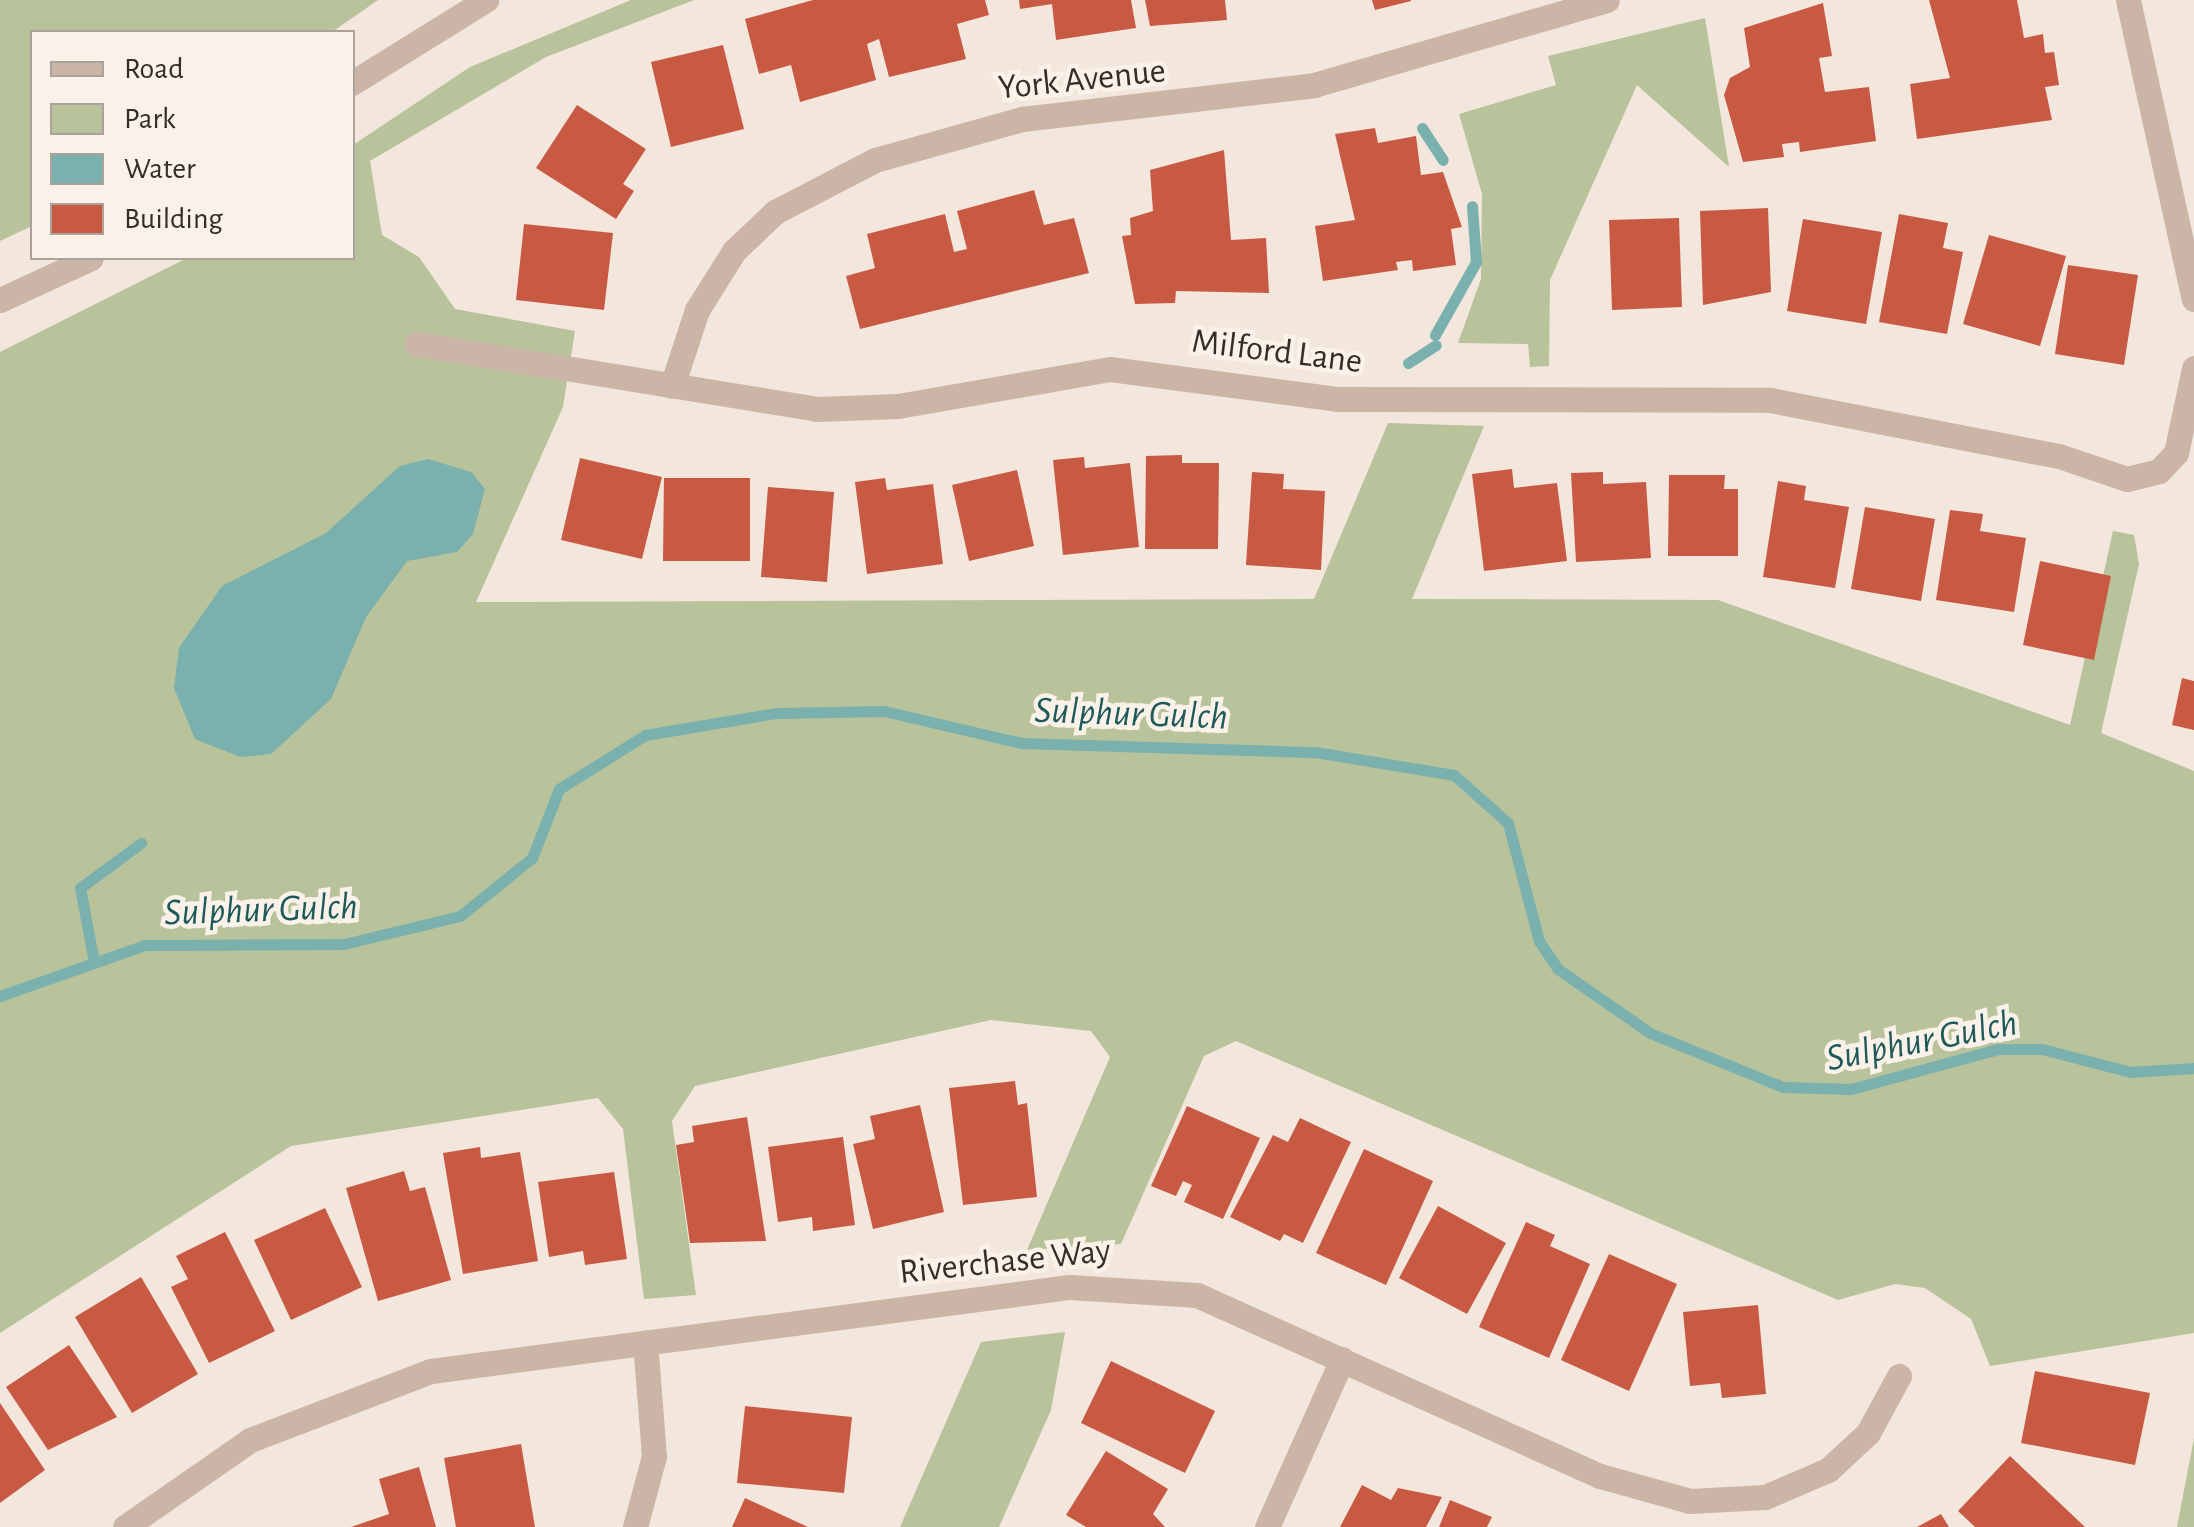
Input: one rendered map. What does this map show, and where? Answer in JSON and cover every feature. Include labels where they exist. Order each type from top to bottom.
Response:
[{"type":"street","points":[[355,82],[486,0]]},
{"type":"street","name":"York Avenue","points":[[672,386],[697,310],[734,250],[775,212],[886,156],[1022,119],[1314,85],[1607,0]]},
{"type":"street","points":[[2128,0],[2194,299]]},
{"type":"street","points":[[0,300],[87,260]]},
{"type":"street","name":"Milford Lane","points":[[416,344],[672,386],[873,410],[1110,369],[1337,399],[1770,400],[2059,456],[2127,479],[2159,470],[2176,452],[2194,368]]},
{"type":"street","name":"Riverchase Way","points":[[126,1527],[222,1456],[332,1402],[462,1364],[1110,1284],[1198,1295],[1600,1476],[1711,1502],[1783,1492],[1828,1470],[1868,1434],[1899,1376]]},
{"type":"street","points":[[635,1527],[654,1456],[645,1342]]},
{"type":"street","points":[[1268,1527],[1342,1359]]},
{"type":"green space","points":[[0,0],[378,0],[335,30],[30,30],[30,227],[0,241]]},
{"type":"green space","points":[[631,0],[694,0],[546,57],[370,161],[382,235],[419,257],[455,309],[575,331],[563,407],[476,602],[1314,599],[1388,423],[1484,426],[1412,599],[1718,600],[2070,725],[2113,531],[2134,535],[2139,564],[2101,733],[2194,771],[2194,1333],[1990,1366],[1971,1319],[1925,1288],[1895,1284],[1838,1300],[1236,1041],[1204,1056],[1121,1244],[1027,1250],[1110,1057],[1091,1031],[991,1020],[695,1086],[672,1121],[696,1295],[644,1299],[623,1129],[598,1098],[291,1146],[0,1333],[0,352],[183,260],[355,260],[355,144],[470,67]]},
{"type":"green space","points":[[1705,18],[1729,167],[1637,85],[1550,280],[1549,366],[1530,367],[1528,344],[1458,343],[1481,279],[1482,194],[1459,114],[1556,85],[1548,56]]},
{"type":"green space","points":[[1065,1332],[1051,1410],[999,1527],[900,1527],[981,1342]]},
{"type":"green space","points":[[2194,1438],[2194,1527],[2177,1527]]},
{"type":"water","points":[[428,459],[471,472],[485,489],[473,534],[457,552],[407,561],[366,617],[331,699],[271,754],[240,757],[195,739],[174,688],[179,648],[222,586],[326,533],[400,466]]},
{"type":"building","points":[[813,0],[985,0],[989,15],[957,24],[966,59],[889,77],[879,39],[867,44],[876,80],[800,102],[791,65],[759,74],[745,19]]},
{"type":"building","points":[[1019,0],[1131,0],[1136,28],[1056,40],[1052,4],[1020,9]]},
{"type":"building","points":[[1145,0],[1225,0],[1227,20],[1150,26]]},
{"type":"building","points":[[1372,0],[1411,0],[1411,1],[1375,10]]},
{"type":"building","points":[[1929,0],[2017,0],[2024,38],[2043,34],[2045,53],[2054,52],[2059,85],[2045,87],[2052,120],[1917,139],[1910,84],[1950,78]]},
{"type":"building","points":[[1823,3],[1832,56],[1819,58],[1825,92],[1869,87],[1876,141],[1800,152],[1799,142],[1782,144],[1784,157],[1743,162],[1724,95],[1730,78],[1750,67],[1744,28]]},
{"type":"building","points":[[723,45],[744,129],[671,147],[651,62]]},
{"type":"building","points":[[577,105],[646,149],[623,184],[634,191],[616,219],[536,168]]},
{"type":"building","points":[[1375,128],[1378,143],[1416,136],[1421,175],[1443,172],[1462,227],[1451,229],[1456,265],[1413,271],[1412,260],[1396,262],[1398,270],[1323,281],[1315,226],[1355,220],[1335,134]]},
{"type":"building","points":[[1224,150],[1231,240],[1266,238],[1269,293],[1176,291],[1175,303],[1135,304],[1122,236],[1131,235],[1130,218],[1153,211],[1150,170]]},
{"type":"building","points":[[1034,190],[1044,225],[1074,218],[1089,273],[860,329],[846,276],[875,268],[867,234],[945,214],[954,252],[967,249],[957,211]]},
{"type":"building","points":[[1768,208],[1771,292],[1703,305],[1700,211]]},
{"type":"building","points":[[1899,214],[1948,223],[1943,248],[1963,252],[1947,334],[1879,322]]},
{"type":"building","points":[[1679,218],[1682,307],[1612,310],[1609,220]]},
{"type":"building","points":[[1803,219],[1882,232],[1866,324],[1787,311]]},
{"type":"building","points":[[524,224],[613,233],[604,310],[516,300]]},
{"type":"building","points":[[1989,235],[2066,256],[2040,346],[1963,324]]},
{"type":"building","points":[[2068,265],[2138,275],[2124,365],[2055,354]]},
{"type":"building","points":[[1182,455],[1182,463],[1219,463],[1218,549],[1145,549],[1146,456]]},
{"type":"building","points":[[1084,457],[1085,468],[1130,463],[1139,547],[1063,555],[1053,460]]},
{"type":"building","points":[[580,458],[662,477],[642,559],[561,540]]},
{"type":"building","points":[[1512,469],[1514,488],[1557,483],[1567,561],[1484,571],[1472,474]]},
{"type":"building","points":[[1017,470],[1034,546],[969,561],[952,485]]},
{"type":"building","points":[[1252,472],[1284,474],[1283,489],[1325,491],[1321,570],[1246,565]]},
{"type":"building","points":[[1603,472],[1603,484],[1646,482],[1651,558],[1576,562],[1571,473]]},
{"type":"building","points":[[1669,475],[1725,475],[1724,489],[1738,489],[1738,556],[1668,556]]},
{"type":"building","points":[[664,478],[750,478],[750,561],[663,561]]},
{"type":"building","points":[[885,478],[887,490],[933,484],[943,564],[867,574],[855,482]]},
{"type":"building","points":[[1778,481],[1806,486],[1804,500],[1849,507],[1835,588],[1763,577]]},
{"type":"building","points":[[768,487],[834,492],[827,582],[761,577]]},
{"type":"building","points":[[1865,507],[1935,519],[1921,601],[1851,589]]},
{"type":"building","points":[[1950,510],[1983,514],[1980,531],[2026,538],[2014,612],[1936,600]]},
{"type":"building","points":[[2040,561],[2111,576],[2094,660],[2023,645]]},
{"type":"building","points":[[2182,678],[2194,681],[2194,730],[2172,725]]},
{"type":"building","points":[[1015,1081],[1018,1105],[1027,1103],[1037,1197],[963,1205],[949,1088]]},
{"type":"building","points":[[920,1105],[944,1212],[873,1229],[853,1144],[875,1139],[870,1116]]},
{"type":"building","points":[[1187,1106],[1260,1138],[1223,1219],[1184,1202],[1192,1185],[1183,1181],[1176,1196],[1151,1186]]},
{"type":"building","points":[[747,1117],[766,1241],[690,1243],[676,1145],[694,1142],[692,1126]]},
{"type":"building","points":[[1300,1118],[1351,1142],[1303,1243],[1284,1234],[1280,1241],[1230,1217],[1273,1135],[1288,1142]]},
{"type":"building","points":[[843,1137],[855,1225],[813,1231],[812,1217],[778,1222],[768,1147]]},
{"type":"building","points":[[480,1147],[481,1158],[520,1152],[538,1261],[463,1274],[443,1153]]},
{"type":"building","points":[[1364,1149],[1433,1181],[1386,1285],[1316,1253]]},
{"type":"building","points":[[404,1171],[410,1191],[425,1187],[451,1280],[378,1301],[346,1188]]},
{"type":"building","points":[[614,1172],[627,1259],[585,1265],[583,1251],[549,1257],[538,1182]]},
{"type":"building","points":[[1438,1206],[1506,1243],[1467,1314],[1399,1278]]},
{"type":"building","points":[[325,1208],[362,1287],[291,1320],[254,1240]]},
{"type":"building","points":[[1526,1222],[1555,1235],[1550,1246],[1590,1264],[1549,1358],[1479,1327]]},
{"type":"building","points":[[225,1232],[275,1331],[209,1363],[171,1287],[188,1279],[176,1256]]},
{"type":"building","points":[[1609,1254],[1677,1284],[1629,1391],[1561,1360]]},
{"type":"building","points":[[141,1277],[198,1374],[132,1413],[75,1317]]},
{"type":"building","points":[[1758,1305],[1766,1394],[1722,1398],[1720,1383],[1690,1386],[1683,1312]]},
{"type":"building","points":[[69,1345],[117,1417],[48,1450],[6,1387]]},
{"type":"building","points":[[1111,1361],[1215,1411],[1185,1473],[1081,1423]]},
{"type":"building","points":[[2035,1371],[2150,1393],[2135,1465],[2021,1443]]},
{"type":"building","points":[[0,1403],[45,1470],[0,1503]]},
{"type":"building","points":[[745,1406],[852,1417],[844,1493],[737,1483]]},
{"type":"building","points":[[521,1444],[535,1527],[456,1527],[444,1458]]},
{"type":"building","points":[[1106,1451],[1168,1489],[1153,1514],[1165,1527],[1086,1527],[1066,1515]]},
{"type":"building","points":[[2010,1456],[2085,1527],[1975,1527],[1958,1511]]},
{"type":"building","points":[[419,1467],[436,1527],[351,1527],[389,1514],[379,1479]]},
{"type":"building","points":[[1362,1485],[1391,1500],[1398,1488],[1442,1497],[1426,1527],[1340,1527]]},
{"type":"building","points":[[745,1498],[808,1527],[732,1527]]},
{"type":"building","points":[[1450,1500],[1492,1517],[1487,1527],[1439,1527]]},
{"type":"building","points":[[1941,1514],[1949,1527],[1917,1527]]},
{"type":"waterway","points":[[1422,128],[1443,160]]},
{"type":"waterway","points":[[1435,335],[1476,262],[1472,206]]},
{"type":"waterway","points":[[1408,363],[1436,345]]},
{"type":"waterway","name":"Sulphur Gulch","points":[[0,996],[145,945],[344,944],[460,916],[532,858],[559,789],[645,735],[777,713],[884,711],[1022,743],[1315,752],[1454,775],[1508,823],[1539,941],[1558,969],[1650,1033],[1783,1087],[1851,1089],[1998,1049],[2042,1049],[2130,1072],[2194,1068]]},
{"type":"waterway","points":[[94,962],[80,888],[141,843]]}]
